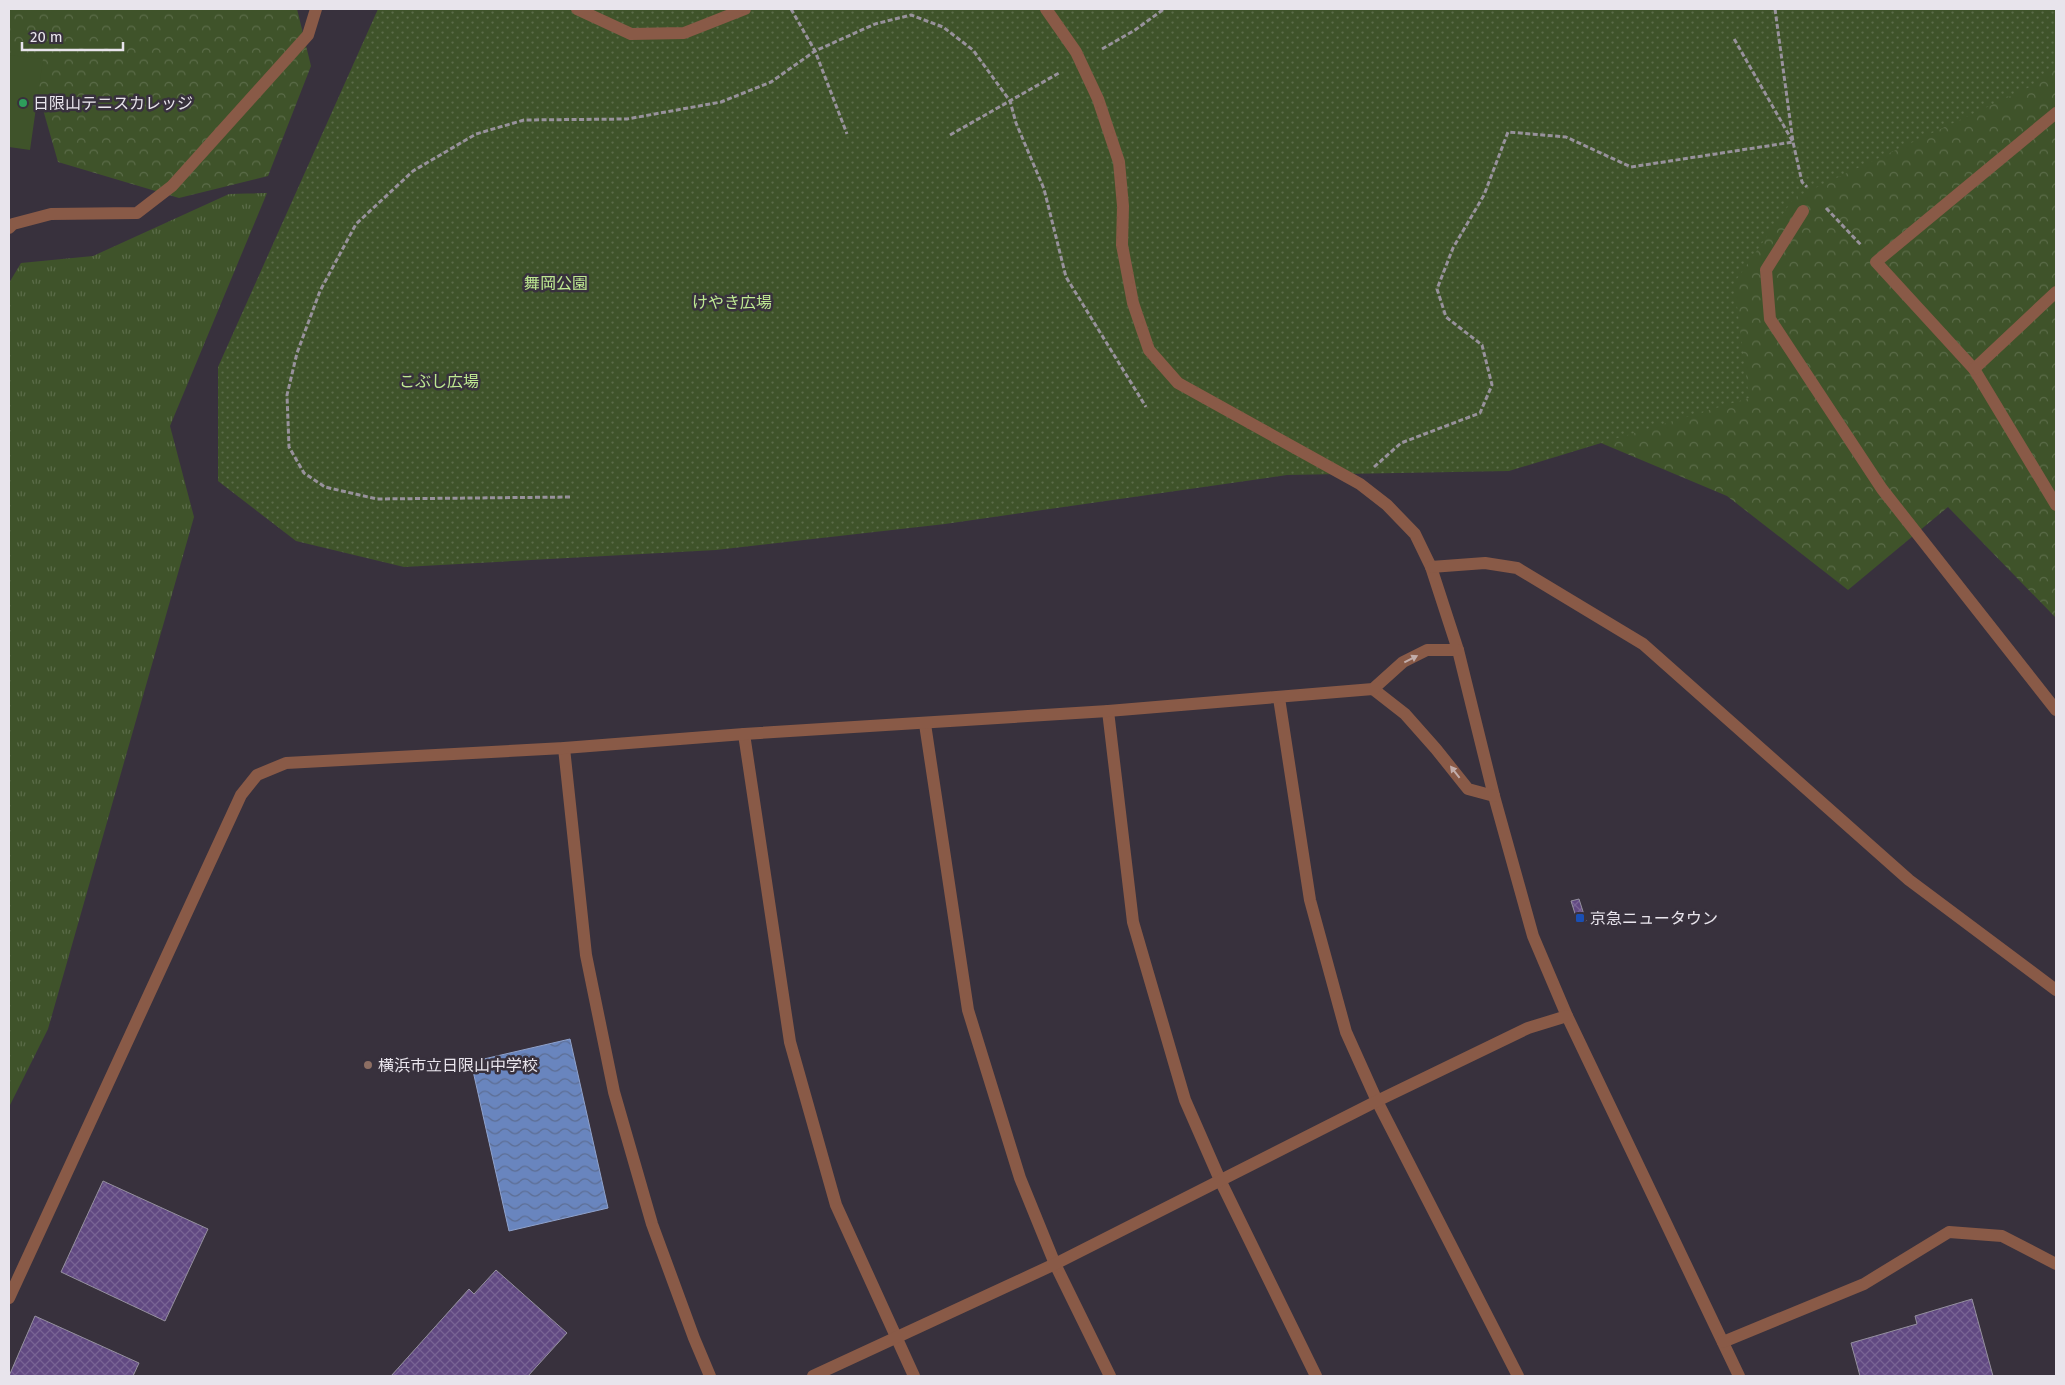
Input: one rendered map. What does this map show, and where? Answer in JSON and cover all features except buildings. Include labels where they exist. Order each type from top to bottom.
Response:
[{"type":"street","points":[[9,228],[13,224],[51,214],[137,213],[172,186],[308,35],[316,9]]},
{"type":"street","points":[[577,9],[631,34],[684,33],[746,9]]},
{"type":"street","points":[[1046,9],[1076,52],[1098,99],[1119,162],[1123,206],[1122,245],[1133,303],[1149,350],[1178,384],[1360,484],[1387,505],[1415,534],[1431,567],[1458,650],[1494,796],[1533,936],[1567,1016],[1739,1376]]},
{"type":"street","points":[[2056,113],[1876,262],[1974,369],[2056,505]]},
{"type":"street","points":[[1803,211],[1766,270],[1770,319],[1882,489],[2056,710]]},
{"type":"street","points":[[1974,369],[2056,292]]},
{"type":"street","points":[[1431,567],[1485,563],[1517,568],[1643,644],[1909,880],[2056,990]]},
{"type":"street","points":[[9,1298],[241,795],[257,775],[286,763],[564,748],[744,734],[925,724],[1278,698],[1373,689],[1403,662],[1427,650],[1458,650]]},
{"type":"street","points":[[1373,689],[1405,714],[1436,749],[1468,790],[1494,796]]},
{"type":"street","points":[[1278,698],[1310,900],[1346,1032],[1377,1101],[1518,1376]]},
{"type":"street","points":[[1108,711],[1133,922],[1185,1100],[1220,1180],[1316,1376]]},
{"type":"street","points":[[925,724],[968,1010],[1020,1178],[1055,1264],[1110,1376]]},
{"type":"street","points":[[744,734],[790,1042],[836,1205],[914,1376]]},
{"type":"street","points":[[564,748],[586,955],[614,1092],[652,1224],[710,1376]]},
{"type":"street","points":[[813,1376],[1055,1264],[1377,1101],[1528,1028],[1567,1016]]},
{"type":"street","points":[[1723,1342],[1864,1284],[1949,1232],[2002,1236],[2056,1264]]},
{"type":"path","points":[[791,9],[815,51],[847,134]]},
{"type":"path","points":[[1135,30],[1164,9]]},
{"type":"path","points":[[1775,9],[1793,142],[1802,182],[1809,190]]},
{"type":"path","points":[[570,498],[377,499],[325,487],[304,473],[290,447],[287,395],[297,353],[320,291],[356,224],[413,171],[476,134],[524,120],[627,119],[721,102],[771,82],[815,51],[875,24],[911,15],[943,27],[973,50],[1010,101],[1016,123],[1044,188],[1066,277],[1146,407]]},
{"type":"path","points":[[1733,37],[1793,142]]},
{"type":"path","points":[[950,135],[1010,101]]},
{"type":"path","points":[[1360,484],[1373,468],[1402,443],[1480,413],[1492,385],[1482,346],[1446,317],[1437,289],[1453,248],[1484,195],[1508,132],[1566,137],[1631,167],[1793,142]]},
{"type":"path","points":[[1822,204],[1876,262]]},
{"type":"green space","points":[[9,9],[297,9],[311,66],[268,176],[179,198],[58,162],[40,99],[9,80]]},
{"type":"green space","name":"舞岡公園","points":[[378,9],[2056,9],[2056,66],[2038,83],[1794,198],[1734,283],[1749,398],[1509,471],[1287,475],[945,524],[716,550],[404,567],[296,541],[218,481],[218,367]]},
{"type":"green space","points":[[2056,9],[2056,618],[1948,507],[1848,590],[1727,496],[1570,430],[1283,172]]},
{"type":"green space","name":"日限山テニスカレッジ","points":[[9,55],[43,59],[30,150],[9,147]]},
{"type":"green space","points":[[267,193],[170,426],[194,517],[48,1029],[9,1107],[9,283],[21,263],[93,256],[229,194]]},
{"type":"water","points":[[570,1039],[608,1208],[509,1231],[471,1062]]},
{"type":"place","name":"日限山テニスカレッジ","points":[[23,103]]},
{"type":"place","name":"京急ニュータウン","points":[[1580,918]]},
{"type":"place","name":"横浜市立日限山中学校","points":[[368,1065]]},
{"type":"park label","name":"けやき広場","points":[[732,302]]},
{"type":"park label","name":"こぶし広場","points":[[439,381]]}]
